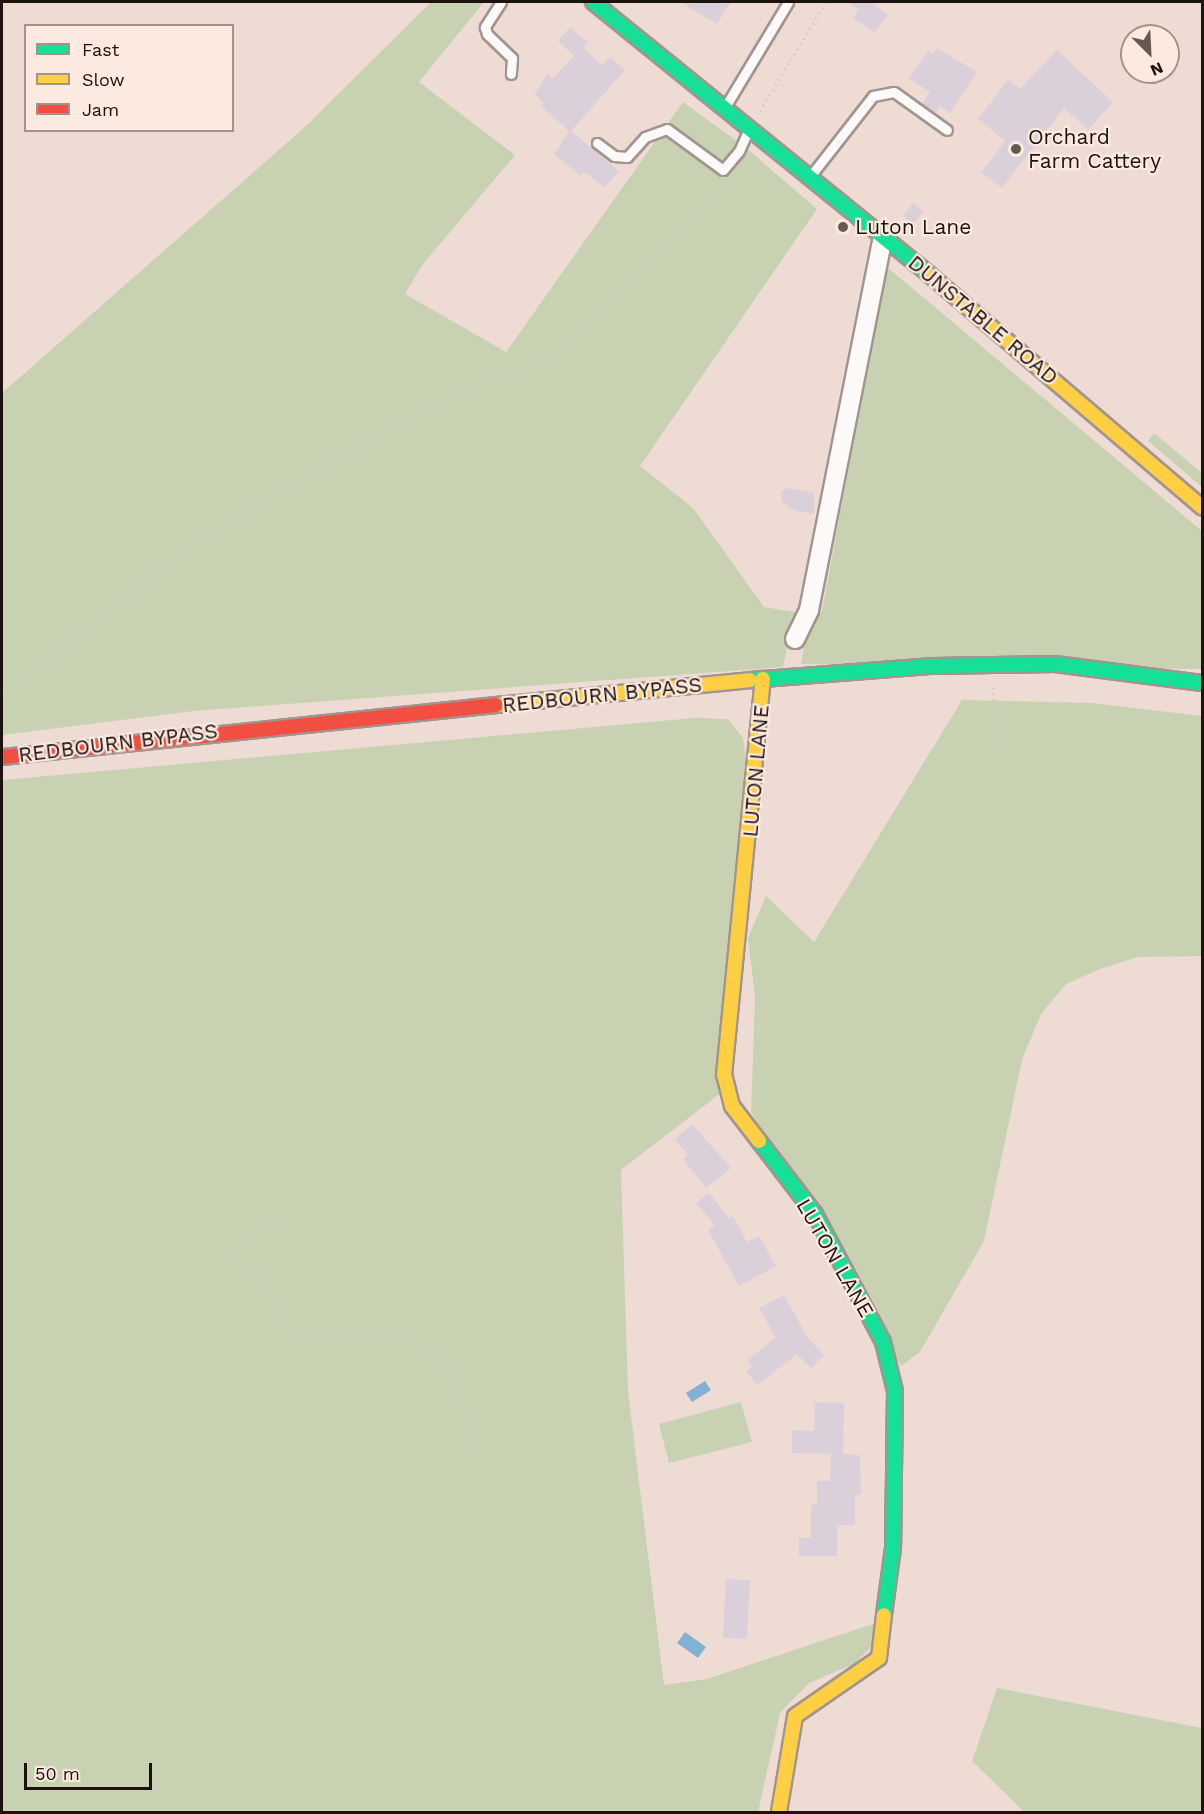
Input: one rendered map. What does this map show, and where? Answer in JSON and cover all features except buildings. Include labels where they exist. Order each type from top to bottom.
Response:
[{"type":"street","name":"DUNSTABLE ROAD","points":[[593,2],[883,235],[1203,507]]},
{"type":"street","points":[[795,639],[809,610],[883,235]]},
{"type":"street","name":"REDBOURN BYPASS","points":[[2,757],[183,735],[763,678],[993,665],[1055,664],[1203,683]]},
{"type":"street","name":"LUTON LANE","points":[[763,678],[724,1075],[732,1106],[815,1214],[883,1342],[895,1391],[893,1548],[879,1658],[795,1716],[779,1812]]},
{"type":"lane","points":[[501,2],[485,27],[487,34],[512,58],[511,74]]},
{"type":"lane","points":[[725,107],[788,2]]},
{"type":"lane","points":[[810,176],[873,96],[894,92],[947,129]]},
{"type":"lane","points":[[597,143],[614,156],[627,157],[645,137],[667,129],[723,170],[739,151],[750,127]]},
{"type":"path","points":[[750,127],[826,2]]},
{"type":"path","points":[[2,699],[203,536],[490,375],[523,371],[552,357],[735,178]]},
{"type":"path","points":[[993,665],[996,748]]},
{"type":"path","points":[[284,1215],[233,1254],[260,1278],[299,1342],[338,1329],[379,1332],[433,1354],[448,1365],[473,1448]]},
{"type":"green space","points":[[431,2],[484,2],[419,82],[515,155],[423,264],[405,294],[506,352],[683,102],[745,147],[817,209],[640,466],[693,508],[764,607],[801,613],[789,638],[783,667],[194,711],[2,735],[2,393],[306,126]]},
{"type":"green space","points":[[887,267],[1202,531],[1202,669],[801,664],[805,641],[822,610]]},
{"type":"green space","points":[[1154,433],[1202,473],[1202,487],[1148,441]]},
{"type":"green space","points":[[962,700],[1092,703],[1202,716],[1202,956],[1138,957],[1100,969],[1066,984],[1041,1014],[1022,1060],[984,1241],[920,1352],[901,1366],[751,1112],[755,997],[748,938],[766,896],[814,942]]},
{"type":"green space","points":[[694,718],[728,719],[743,738],[746,759],[726,1089],[621,1170],[628,1391],[664,1685],[707,1679],[876,1623],[871,1647],[854,1664],[809,1683],[780,1713],[758,1812],[2,1812],[2,780]]},
{"type":"green space","points":[[741,1402],[752,1442],[669,1463],[659,1424]]},
{"type":"green space","points":[[997,1688],[1202,1728],[1202,1812],[1024,1812],[972,1761]]},
{"type":"water","points":[[705,1381],[711,1390],[692,1402],[686,1393]]},
{"type":"water","points":[[685,1632],[706,1647],[698,1658],[677,1643]]},
{"type":"traffic: fast","points":[[593,2],[930,275]]},
{"type":"traffic: fast","points":[[750,680],[933,666],[1055,664],[1202,683]]},
{"type":"traffic: fast","points":[[759,1141],[815,1214],[883,1342],[895,1391],[893,1548],[884,1615]]},
{"type":"traffic: slow","points":[[930,275],[1202,507]]},
{"type":"traffic: slow","points":[[759,1141],[732,1106],[724,1075],[763,679]]},
{"type":"traffic: slow","points":[[496,705],[750,680]]},
{"type":"traffic: slow","points":[[779,1812],[795,1716],[879,1658],[884,1615]]},
{"type":"traffic: jam","points":[[2,757],[496,705]]},
{"type":"place","name":"Orchard Farm Cattery","points":[[1016,149]]},
{"type":"place","name":"Luton Lane","points":[[843,227]]}]
